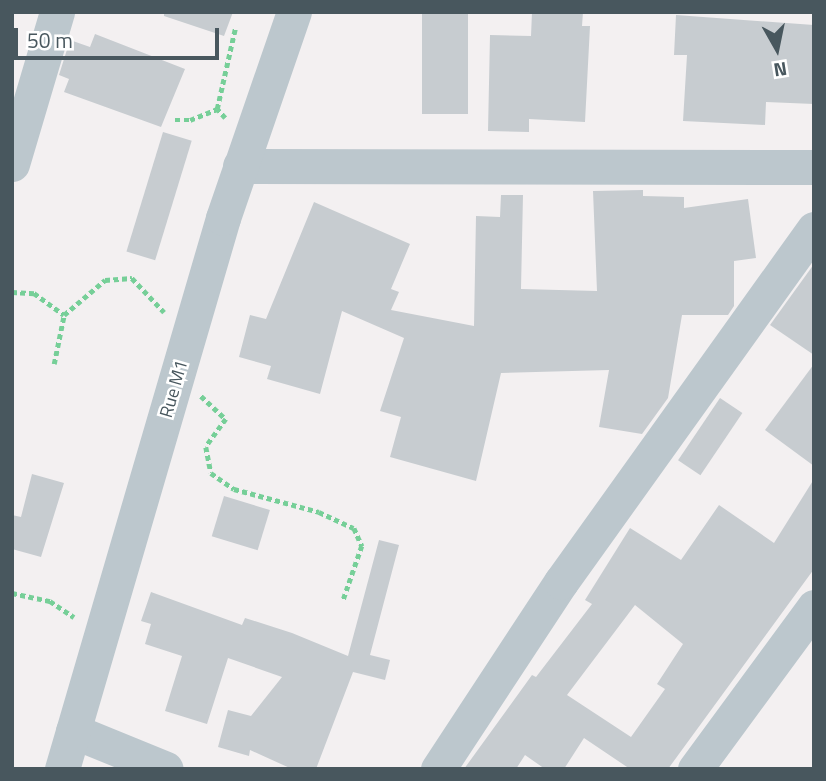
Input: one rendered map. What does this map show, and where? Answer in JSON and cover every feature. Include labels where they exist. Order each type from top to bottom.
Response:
[{"type":"street","points":[[12,164],[57,12]]},
{"type":"street","name":"Rue M1","points":[[62,769],[244,154],[294,12]]},
{"type":"street","points":[[244,154],[814,167]]},
{"type":"street","points":[[438,769],[561,582],[814,229]]},
{"type":"street","points":[[695,769],[814,607]]},
{"type":"street","points":[[73,731],[166,769]]},
{"type":"path","points":[[235,29],[217,109],[244,154]]},
{"type":"path","points":[[175,120],[190,120],[217,109]]},
{"type":"path","points":[[54,364],[64,315],[105,280],[132,278],[151,293],[166,315]]},
{"type":"path","points":[[12,292],[34,293],[64,315]]},
{"type":"path","points":[[181,365],[196,391],[226,419],[206,447],[211,473],[234,489],[318,512],[354,528],[362,546],[343,601]]},
{"type":"path","points":[[12,593],[50,601],[77,619],[79,629]]},
{"type":"building","points":[[164,12],[233,12],[224,36],[164,16]]},
{"type":"building","points":[[422,12],[468,12],[468,114],[422,114]]},
{"type":"building","points":[[532,12],[583,12],[582,26],[590,26],[585,122],[529,119],[529,132],[488,131],[490,35],[531,36]]},
{"type":"building","points":[[676,15],[814,25],[814,104],[766,102],[765,125],[683,121],[687,55],[674,55]]},
{"type":"building","points":[[95,34],[185,69],[161,127],[64,92],[69,79],[59,75],[70,40],[90,47]]},
{"type":"building","points":[[163,132],[192,141],[155,260],[126,252]]},
{"type":"building","points":[[643,190],[643,196],[684,197],[684,208],[748,199],[756,258],[734,261],[734,306],[728,315],[682,315],[668,398],[642,434],[599,427],[609,370],[501,373],[476,481],[390,457],[401,417],[380,411],[404,338],[342,311],[320,394],[267,379],[271,366],[239,357],[250,315],[266,319],[314,202],[410,244],[391,289],[399,292],[391,310],[474,326],[476,216],[500,217],[501,195],[523,195],[521,289],[597,291],[593,191]]},
{"type":"building","points":[[814,264],[814,355],[770,325]]},
{"type":"building","points":[[814,364],[814,466],[765,430]]},
{"type":"building","points":[[720,398],[742,413],[700,475],[678,460]]},
{"type":"building","points":[[32,474],[64,483],[41,557],[12,549],[12,515],[21,517]]},
{"type":"building","points":[[814,479],[814,569],[668,769],[630,769],[584,738],[564,769],[545,769],[525,755],[516,769],[464,769],[532,675],[536,677],[592,604],[585,600],[630,528],[681,560],[719,505],[774,543]],"holes":[[[635,605],[683,644],[657,684],[665,689],[631,737],[567,695]]]},
{"type":"building","points":[[224,496],[270,510],[258,550],[212,536]]},
{"type":"building","points":[[379,540],[399,545],[370,655],[390,660],[385,680],[353,672],[316,769],[292,769],[250,750],[249,756],[218,747],[228,710],[251,716],[282,677],[228,658],[207,724],[165,711],[182,656],[145,644],[151,624],[141,621],[151,592],[242,625],[245,618],[292,633],[348,656]]}]
